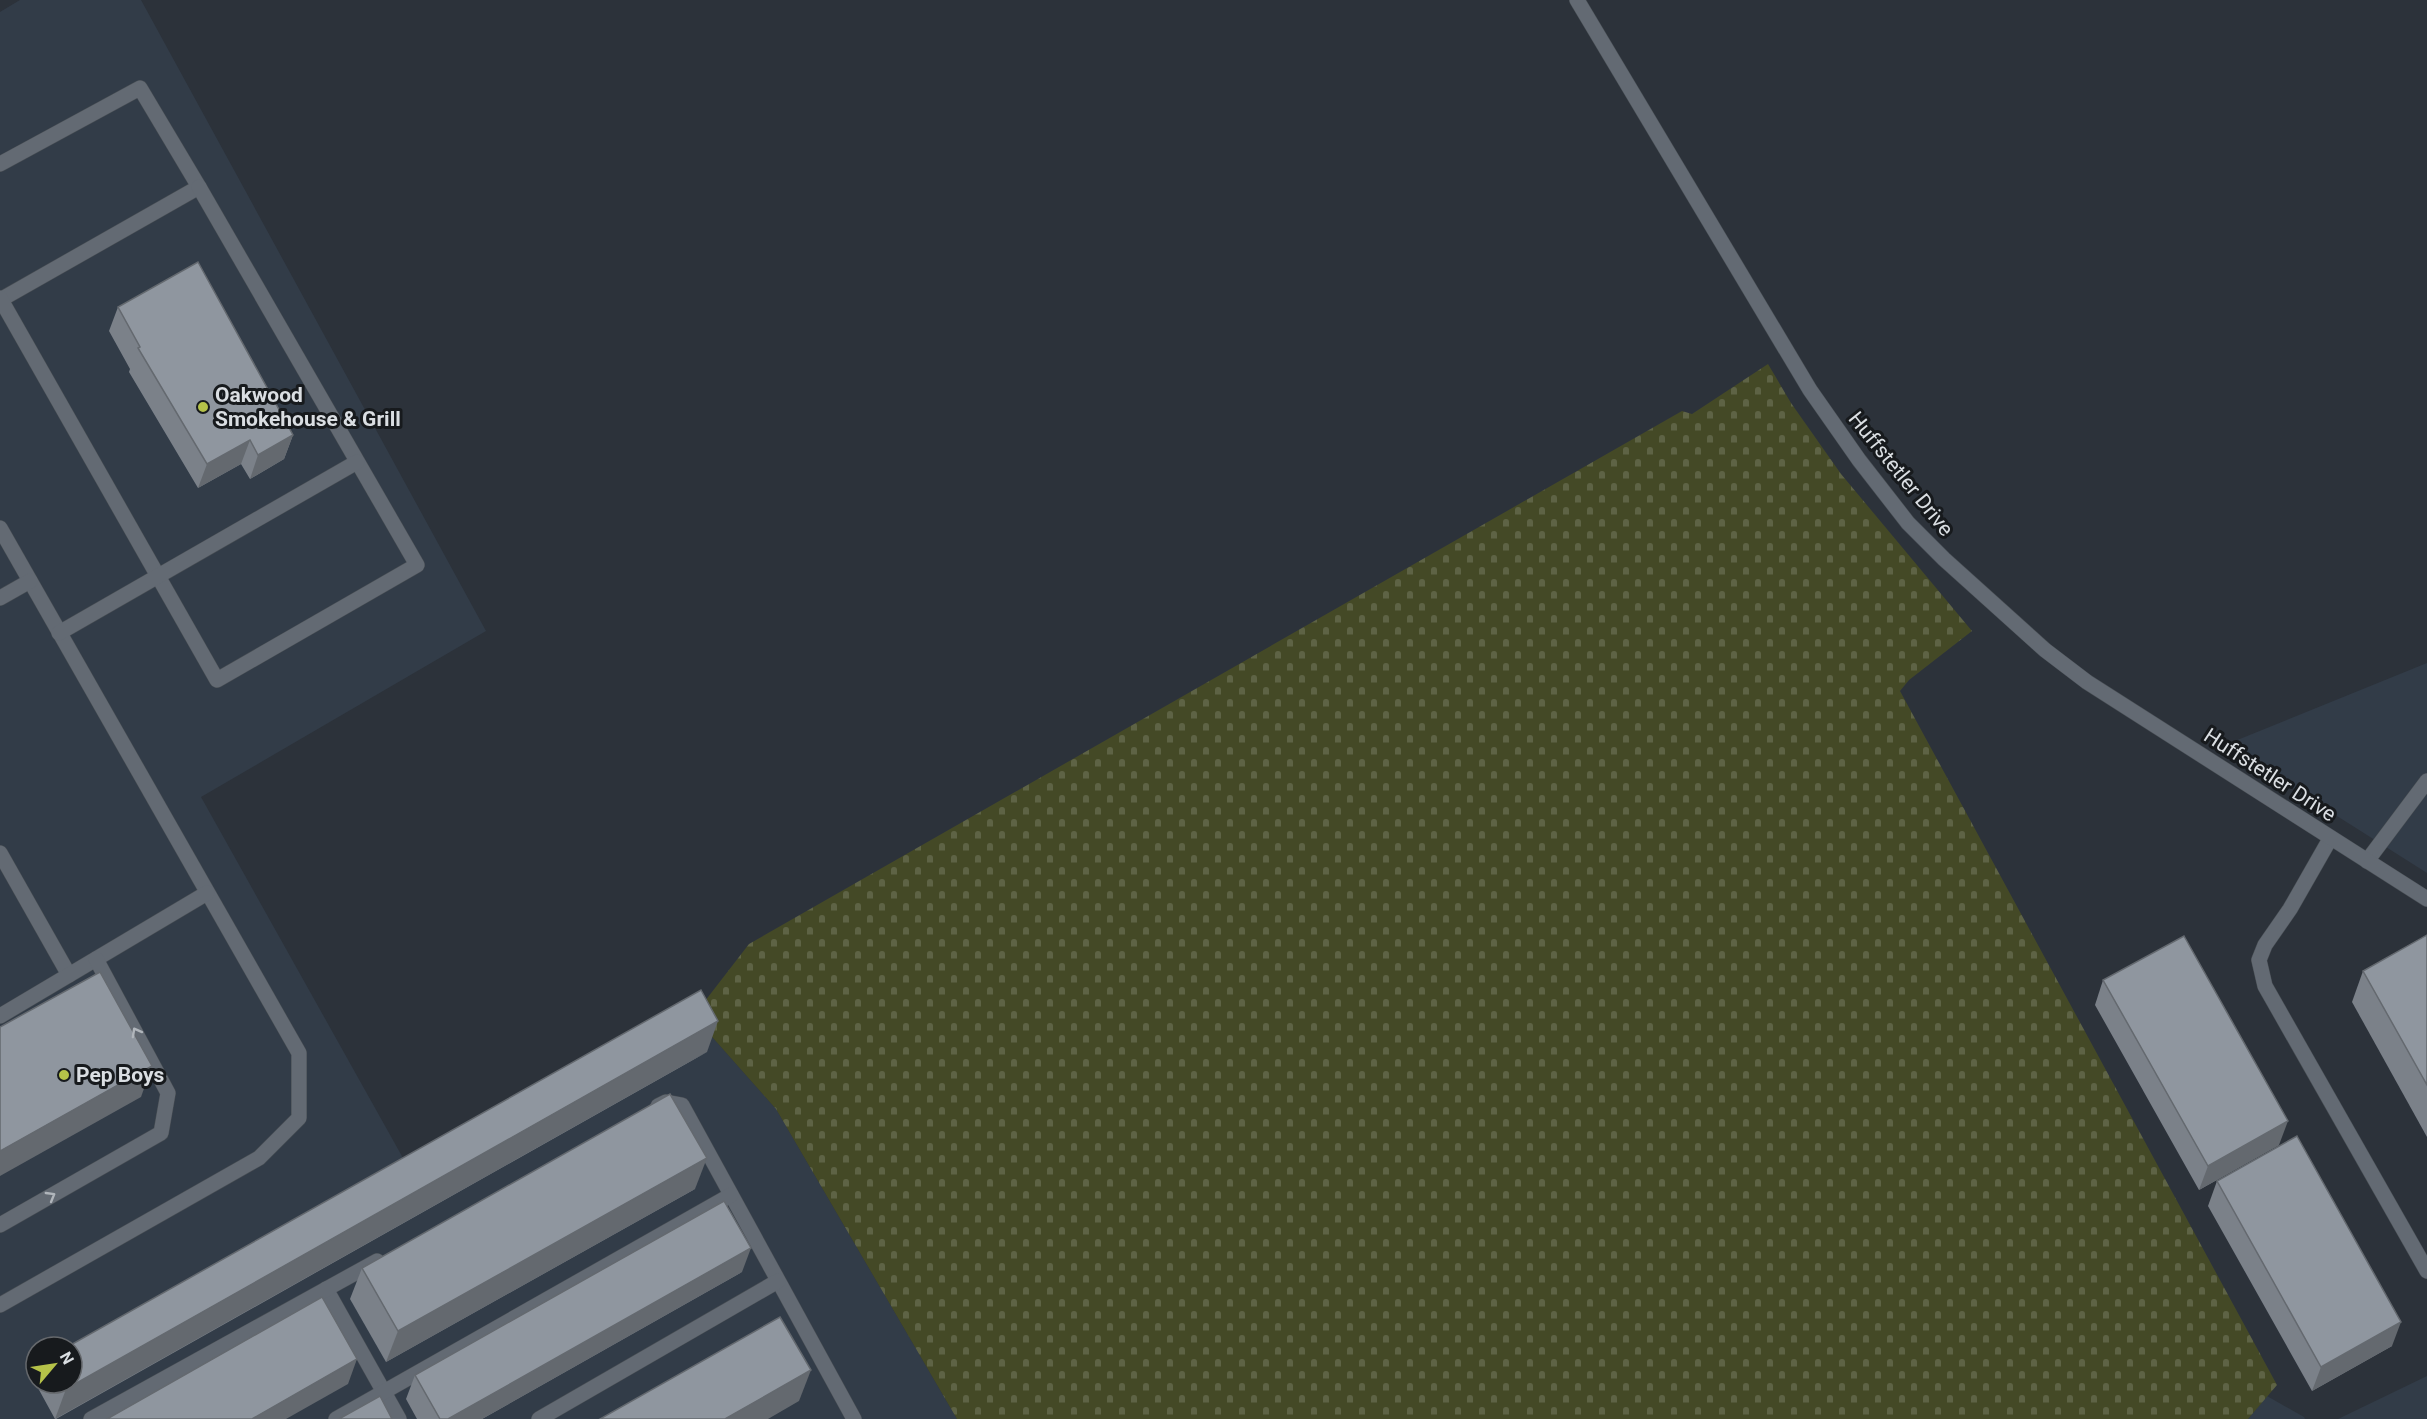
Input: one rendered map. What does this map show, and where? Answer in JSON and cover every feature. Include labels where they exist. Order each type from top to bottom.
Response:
[{"type":"street","name":"Huffstetler Drive","points":[[1577,0],[1810,390],[1859,460],[1908,523],[1944,560],[2045,650],[2087,682],[2427,899]]},
{"type":"street","points":[[0,164],[140,88],[199,188],[417,565],[217,680],[0,299],[199,188]]},
{"type":"street","points":[[59,633],[357,462]]},
{"type":"street","points":[[0,528],[299,1053],[299,1118],[259,1158],[0,1305]]},
{"type":"street","points":[[0,598],[30,581]]},
{"type":"street","points":[[2367,861],[2427,781]]},
{"type":"street","points":[[2330,838],[2290,909],[2265,945],[2259,960],[2265,986],[2427,1271]]},
{"type":"street","points":[[0,854],[69,975]]},
{"type":"street","points":[[0,1016],[207,893]]},
{"type":"street","points":[[0,1225],[161,1133],[168,1093],[96,959]]},
{"type":"street","points":[[645,1113],[666,1102],[682,1106],[854,1419]]},
{"type":"street","points":[[336,1419],[731,1195]]},
{"type":"street","points":[[91,1419],[388,1255]]},
{"type":"street","points":[[539,1419],[778,1281]]},
{"type":"street","points":[[326,1289],[399,1419]]},
{"type":"shaded area","points":[[20,0],[141,0],[486,631],[201,797],[403,1158],[698,1021],[776,1109],[957,1419],[0,1419],[0,12]]},
{"type":"shaded area","points":[[2427,663],[2427,873],[2225,745]]},
{"type":"shaded area","points":[[2427,1376],[2427,1419],[2338,1419]]},
{"type":"shaded area","points":[[2267,1396],[2304,1417],[2305,1419],[2248,1419]]},
{"type":"green space","points":[[1768,364],[1791,403],[1841,474],[1972,631],[1909,680],[1900,691],[2277,1385],[2248,1419],[957,1419],[776,1109],[698,1021],[688,1023],[749,944],[1682,411],[1692,414]]},
{"type":"building","name":"Oakwood Smokehouse & Grill","points":[[198,262],[293,435],[258,455],[250,440],[207,464],[138,348],[140,347],[118,307]]},
{"type":"building","points":[[2427,935],[2427,1085],[2363,971]]},
{"type":"building","points":[[2184,936],[2288,1121],[2208,1166],[2103,980]]},
{"type":"building","name":"Pep Boys","points":[[100,972],[152,1066],[0,1151],[0,1027]]},
{"type":"building","points":[[701,990],[718,1021],[84,1379],[84,1337]]},
{"type":"building","points":[[670,1094],[707,1158],[398,1331],[362,1268]]},
{"type":"building","points":[[2297,1136],[2401,1322],[2321,1367],[2217,1181]]},
{"type":"building","points":[[724,1201],[751,1248],[448,1419],[440,1419],[415,1375]]},
{"type":"building","points":[[322,1297],[357,1359],[252,1419],[107,1419]]},
{"type":"building","points":[[780,1317],[811,1370],[725,1419],[600,1419]]},
{"type":"building","points":[[380,1396],[392,1419],[339,1419]]},
{"type":"place","name":"Oakwood Smokehouse & Grill","points":[[203,407]]},
{"type":"place","name":"Pep Boys","points":[[64,1075]]}]
